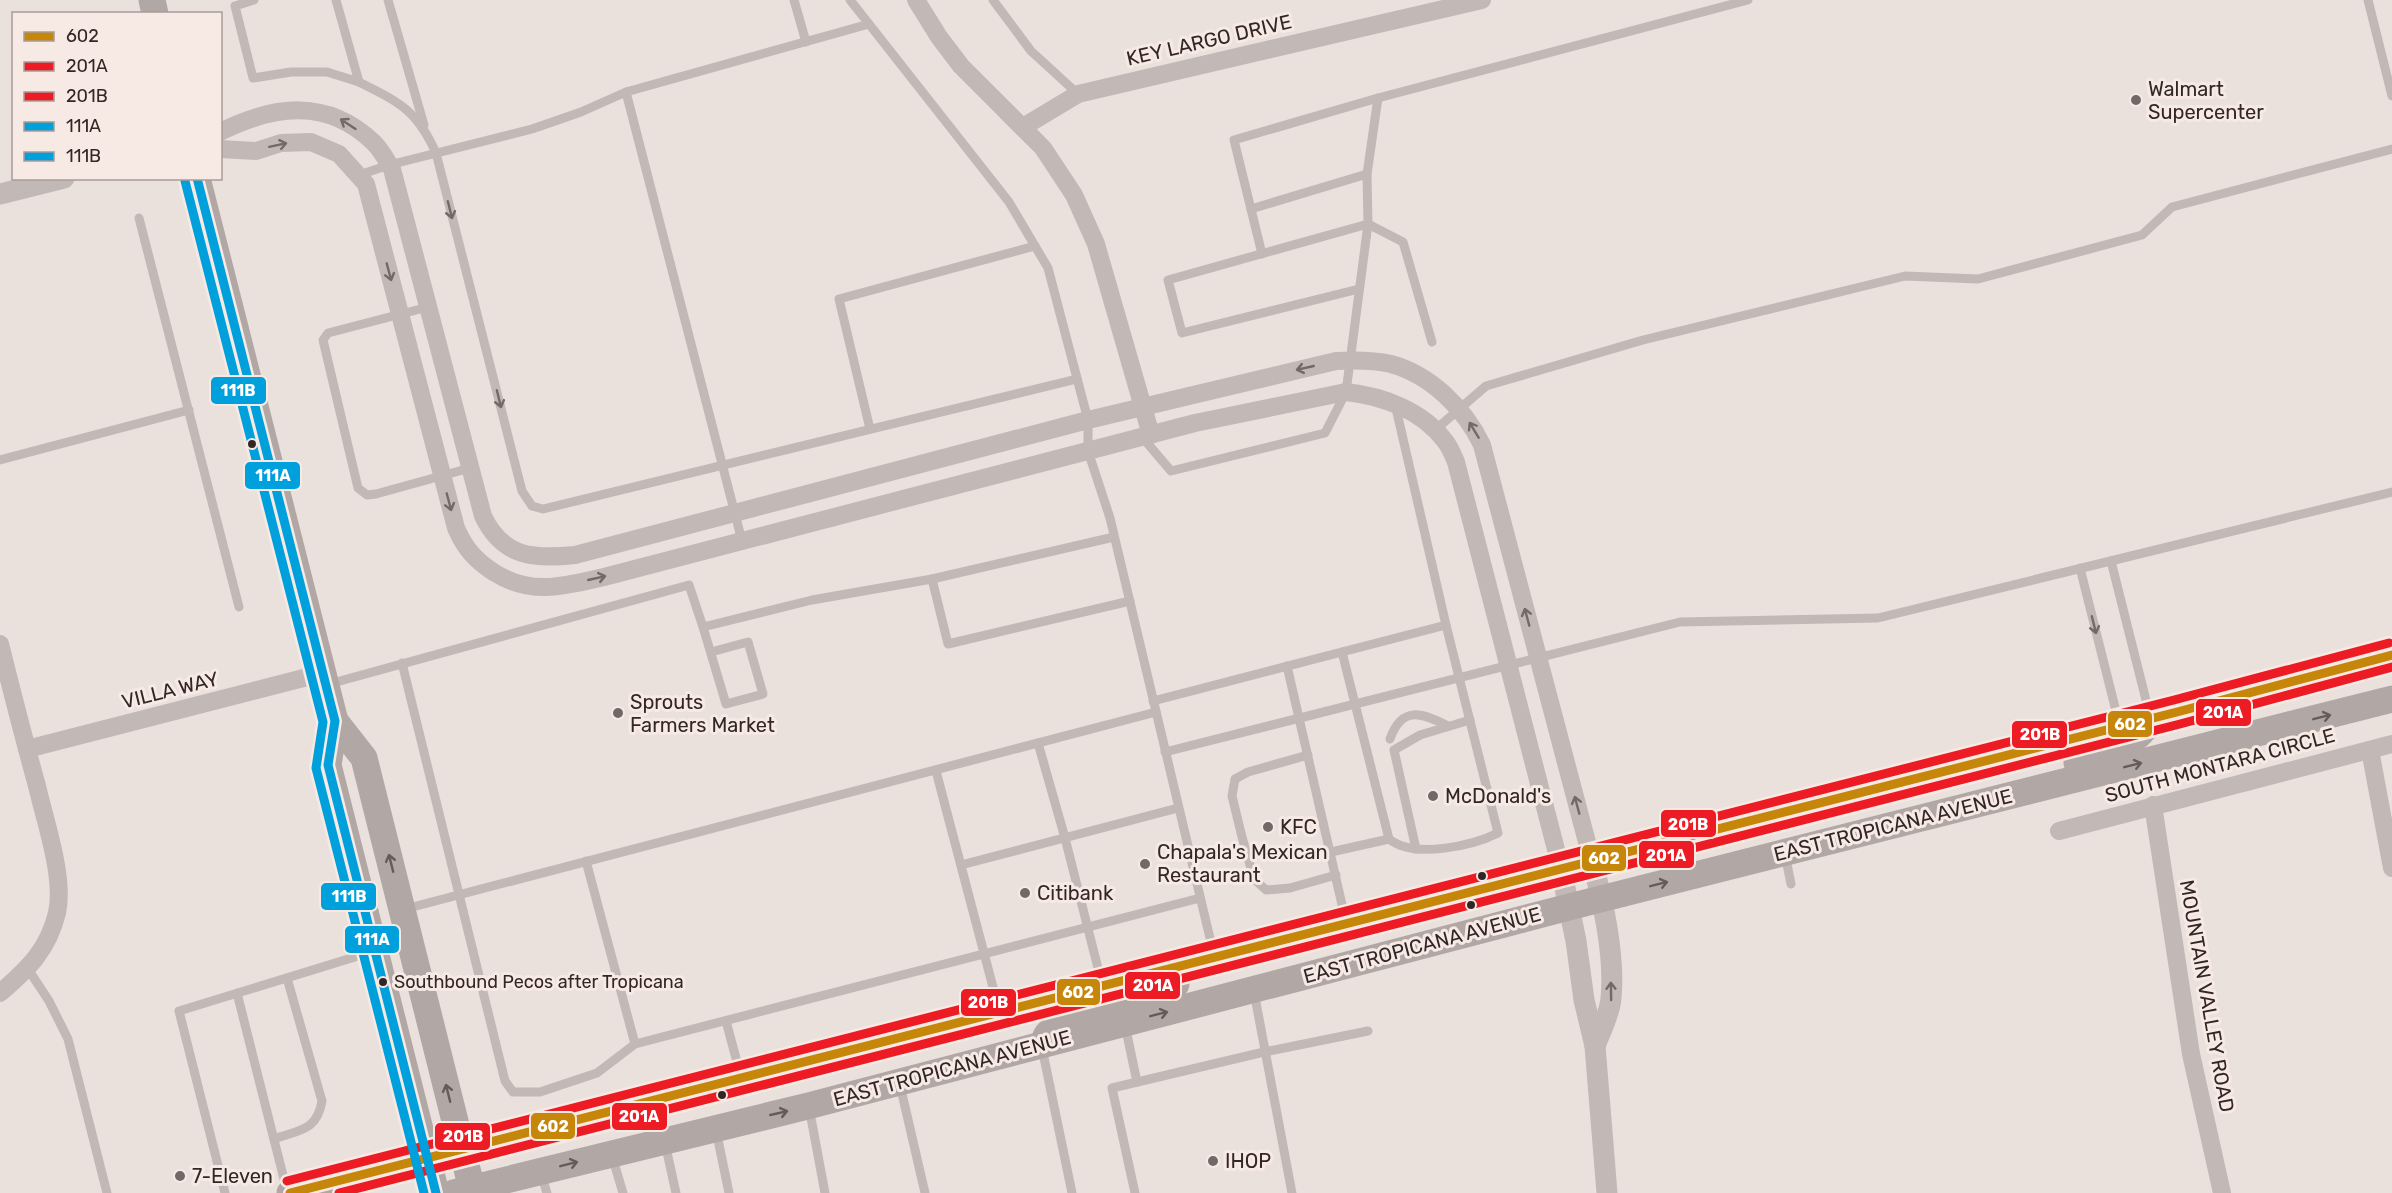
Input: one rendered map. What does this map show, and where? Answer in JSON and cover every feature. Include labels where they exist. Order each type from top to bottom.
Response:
[{"type":"main road","points":[[198,180],[335,721],[364,758],[463,1149],[466,1191]]},
{"type":"main road","name":"EAST TROPICANA AVENUE","points":[[289,1193],[1215,958],[2392,655]]},
{"type":"main road","name":"EAST TROPICANA AVENUE","points":[[466,1191],[544,1182],[612,1153],[808,1106],[1569,907],[2392,699]]},
{"type":"main road","points":[[1997,800],[2021,786],[2065,767],[2121,747],[2139,736],[2151,718]]},
{"type":"main road","points":[[335,721],[328,765],[373,951],[436,1193]]},
{"type":"main road","points":[[1041,1045],[1049,1030],[1065,1021],[1200,976],[1210,967],[1215,958]]},
{"type":"street","points":[[916,0],[939,37],[961,66],[1042,148],[1074,195],[1096,243],[1144,406],[1147,436]]},
{"type":"street","name":"KEY LARGO DRIVE","points":[[1023,128],[1078,94],[1482,0]]},
{"type":"street","points":[[222,131],[246,119],[287,110],[309,111],[333,115],[374,143],[389,165],[483,516],[490,530],[506,546],[530,557],[575,555],[1088,420],[1325,363],[1350,360],[1392,364],[1445,393],[1473,426],[1482,445],[1602,899],[1610,953],[1612,1000],[1594,1046]]},
{"type":"street","points":[[222,149],[256,151],[281,143],[311,142],[339,154],[366,184],[456,528],[465,547],[480,564],[510,582],[535,588],[571,584],[1195,423],[1346,392],[1365,394],[1395,404],[1423,418],[1445,441],[1456,462],[1561,869],[1580,960],[1584,1000],[1594,1046],[1607,1193]]},
{"type":"street","points":[[0,194],[42,181]]},
{"type":"street","points":[[0,644],[53,850],[58,888],[57,911],[41,952],[28,969],[0,993]]},
{"type":"street","name":"VILLA WAY","points":[[27,749],[324,679]]},
{"type":"street","name":"SOUTH MONTARA CIRCLE","points":[[2059,831],[2392,744]]},
{"type":"street","points":[[2370,750],[2392,868]]},
{"type":"street","name":"MOUNTAIN VALLEY ROAD","points":[[2153,806],[2191,1054],[2222,1193]]},
{"type":"lane","points":[[254,0],[234,6],[253,78],[291,72],[327,72],[359,82],[407,107],[426,130]]},
{"type":"lane","points":[[336,0],[359,82]]},
{"type":"lane","points":[[388,0],[426,130],[436,153],[522,491],[532,506],[543,509],[1077,379]]},
{"type":"lane","points":[[794,0],[806,42]]},
{"type":"lane","points":[[850,0],[1009,202],[1048,268],[1088,420],[1088,451],[1114,537],[1215,958]]},
{"type":"lane","points":[[993,0],[1031,51],[1078,94]]},
{"type":"lane","points":[[1263,254],[1234,140],[1378,98],[1748,0]]},
{"type":"lane","points":[[2368,0],[2392,96]]},
{"type":"lane","points":[[359,176],[389,165],[532,129],[581,112],[626,92],[869,24]]},
{"type":"lane","points":[[626,92],[742,541]]},
{"type":"lane","points":[[1147,436],[1172,471],[1325,433],[1346,392],[1368,225],[1367,174],[1378,98]]},
{"type":"lane","points":[[1435,430],[1486,386],[1643,340],[1905,276],[1978,279],[2142,235],[2172,207],[2392,149]]},
{"type":"lane","points":[[1251,209],[1367,174]]},
{"type":"lane","points":[[139,218],[240,607]]},
{"type":"lane","points":[[1359,289],[1182,333],[1168,280],[1368,225],[1403,242],[1432,342]]},
{"type":"lane","points":[[870,429],[839,299],[1035,246]]},
{"type":"lane","points":[[428,307],[328,333],[323,340],[358,488],[367,495],[376,494],[470,468]]},
{"type":"lane","points":[[1342,652],[1389,839],[1397,845],[1416,849],[1445,848],[1498,832],[1446,625],[1395,404]]},
{"type":"lane","points":[[0,460],[189,410]]},
{"type":"lane","points":[[1165,752],[1680,622],[1878,618],[2392,492]]},
{"type":"lane","points":[[703,627],[812,600],[932,579],[1114,537]]},
{"type":"lane","points":[[2111,561],[2151,718]]},
{"type":"lane","points":[[2080,568],[2120,726]]},
{"type":"lane","points":[[932,579],[948,644],[1130,601]]},
{"type":"lane","points":[[324,679],[402,663],[689,585],[726,704],[764,694],[748,642],[711,652]]},
{"type":"lane","points":[[1153,701],[1446,625]]},
{"type":"lane","points":[[402,663],[505,1081],[513,1092],[540,1092],[597,1073],[635,1044],[985,956],[1200,898]]},
{"type":"lane","points":[[1287,666],[1347,924]]},
{"type":"lane","points":[[403,910],[1156,712]]},
{"type":"lane","points":[[1390,740],[1395,726],[1408,716],[1424,714],[1448,726]]},
{"type":"lane","points":[[1416,849],[1394,750],[1420,735],[1470,720]]},
{"type":"lane","points":[[1038,743],[1065,837],[1102,986]]},
{"type":"lane","points":[[1308,755],[1248,772],[1235,779],[1232,796],[1254,879],[1266,890],[1290,888],[1336,874]]},
{"type":"lane","points":[[936,771],[1000,1012]]},
{"type":"lane","points":[[961,865],[1178,808]]},
{"type":"lane","points":[[1331,852],[1389,839]]},
{"type":"lane","points":[[1785,852],[1791,884]]},
{"type":"lane","points":[[586,861],[635,1044]]},
{"type":"lane","points":[[225,1193],[179,1011],[373,951]]},
{"type":"lane","points":[[28,969],[49,1001],[68,1039],[106,1193]]},
{"type":"lane","points":[[274,1139],[312,1126],[320,1115],[322,1101],[287,978]]},
{"type":"lane","points":[[1254,990],[1292,1193]]},
{"type":"lane","points":[[237,993],[289,1193]]},
{"type":"lane","points":[[726,1021],[741,1079]]},
{"type":"lane","points":[[1124,1023],[1137,1082]]},
{"type":"lane","points":[[1135,1193],[1112,1088],[1368,1030]]},
{"type":"lane","points":[[1041,1045],[1071,1193]]},
{"type":"lane","points":[[899,1082],[925,1193]]},
{"type":"lane","points":[[808,1106],[825,1193]]},
{"type":"lane","points":[[715,1128],[729,1193]]},
{"type":"lane","points":[[665,1140],[676,1193]]},
{"type":"lane","points":[[612,1153],[619,1192]]},
{"type":"transit line","name":"111A","points":[[198,180],[335,721],[328,765],[436,1193]]},
{"type":"transit line","name":"111B","points":[[185,181],[323,722],[316,768],[424,1193]]},
{"type":"transit line","name":"201B","points":[[287,1181],[2174,700],[2389,643]]},
{"type":"transit line","name":"602","points":[[290,1193],[2177,712],[2392,655]]},
{"type":"transit line","name":"201A","points":[[339,1193],[2180,724],[2392,667]]},
{"type":"place","name":"Walmart Supercenter","points":[[2136,100]]},
{"type":"place","name":"Sprouts Farmers Market","points":[[618,713]]},
{"type":"place","name":"McDonald's","points":[[1433,796]]},
{"type":"place","name":"KFC","points":[[1268,827]]},
{"type":"place","name":"Chapala's Mexican Restaurant","points":[[1145,864]]},
{"type":"place","name":"Citibank","points":[[1025,893]]},
{"type":"place","name":"Southbound Pecos after Tropicana","points":[[383,982]]},
{"type":"place","name":"IHOP","points":[[1213,1161]]},
{"type":"place","name":"7-Eleven","points":[[180,1176]]}]
